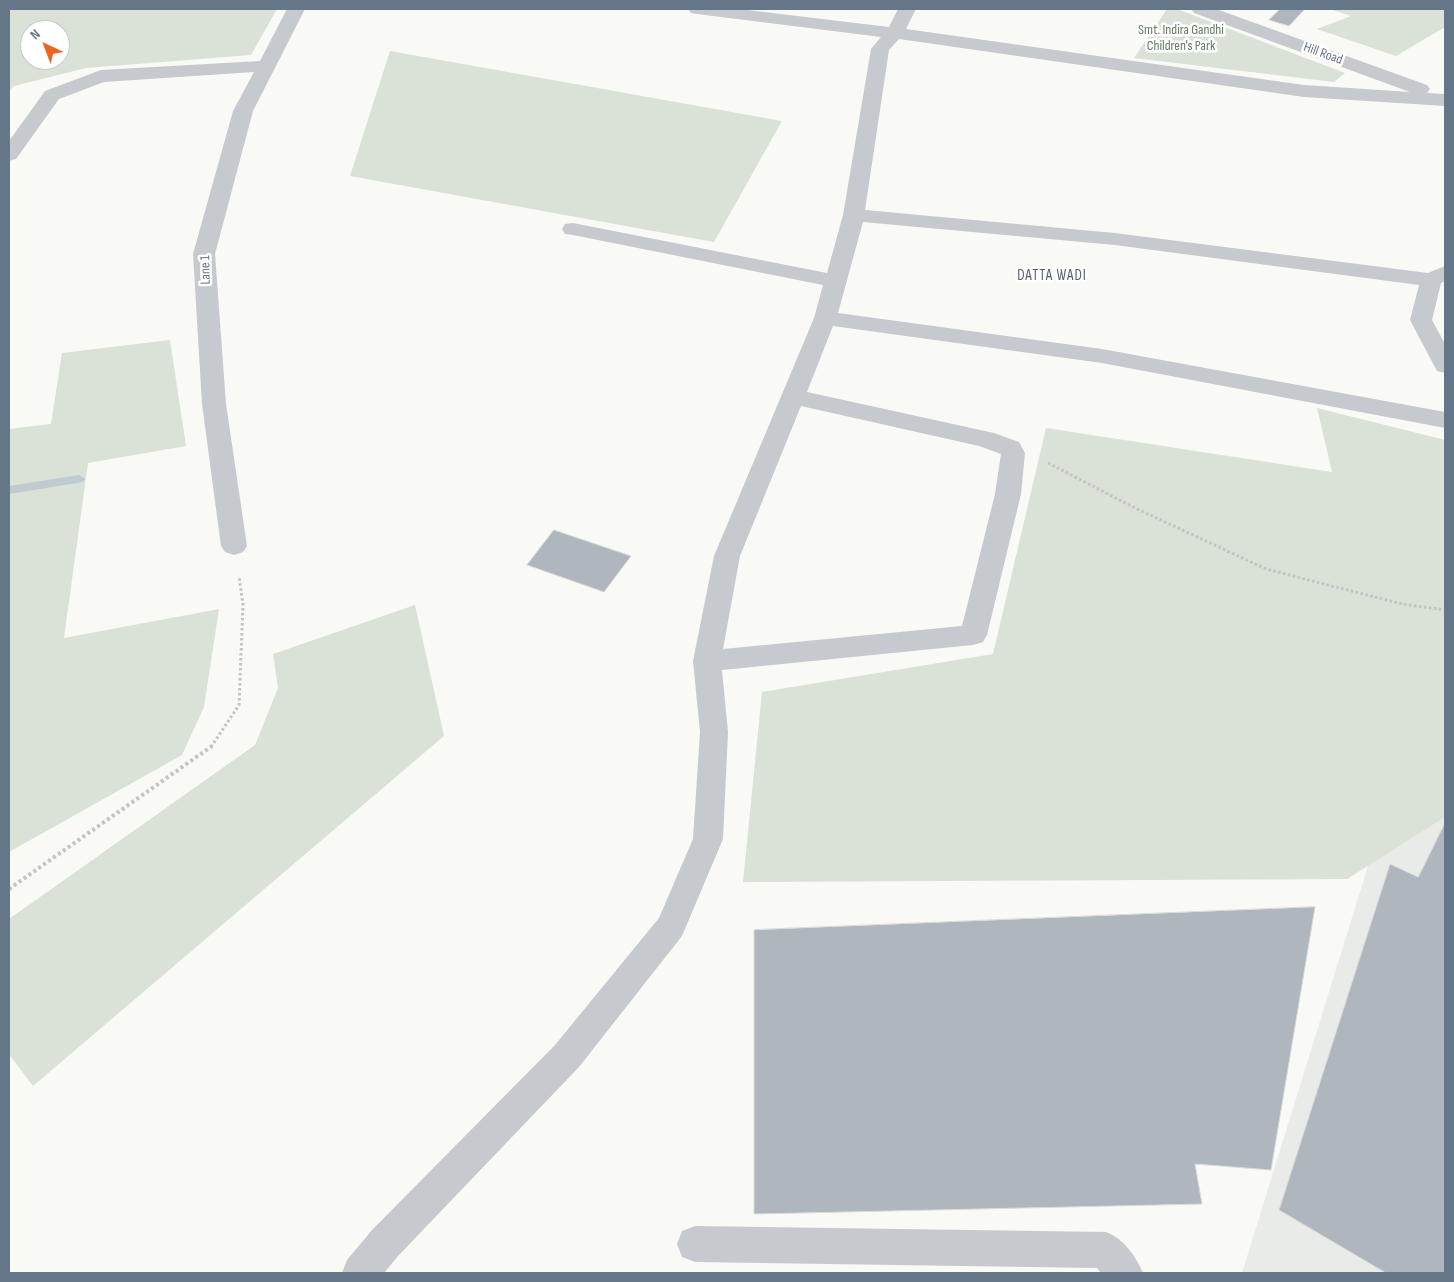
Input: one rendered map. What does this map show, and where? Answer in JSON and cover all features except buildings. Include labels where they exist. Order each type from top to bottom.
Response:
[{"type":"street","name":"Lane 1","points":[[234,546],[214,404],[204,254],[243,111],[296,9]]},
{"type":"street","points":[[697,9],[901,21],[1304,91],[1445,99]]},
{"type":"street","name":"Hill Road","points":[[1200,9],[1445,99]]},
{"type":"street","points":[[360,1273],[385,1243],[567,1056],[671,926],[708,839],[714,732],[707,661],[726,556],[825,318],[854,215],[880,49],[901,21]]},
{"type":"street","points":[[9,155],[52,95],[101,76],[266,66]]},
{"type":"street","points":[[854,215],[1115,239],[1438,276],[1421,320],[1445,366]]},
{"type":"street","points":[[573,230],[835,281]]},
{"type":"street","points":[[825,318],[1102,356],[1445,420]]},
{"type":"street","points":[[707,661],[973,635],[1008,494],[1013,453],[1010,448],[986,439],[792,396]]},
{"type":"street","points":[[695,1244],[1106,1250],[1124,1273]]},
{"type":"path","points":[[1013,453],[1055,465],[1133,507],[1266,569],[1402,604],[1445,610]]},
{"type":"path","points":[[9,889],[211,747],[239,705],[243,605],[234,546]]},
{"type":"shaded area","points":[[1408,737],[1445,753],[1445,1273],[1242,1273]]},
{"type":"green space","points":[[9,9],[277,9],[251,55],[86,68],[14,86],[9,91]]},
{"type":"green space","name":"Smt. Indira Gandhi Children's Park","points":[[1167,9],[1177,9],[1345,73],[1334,82],[1134,58]]},
{"type":"green space","points":[[1330,9],[1445,9],[1445,27],[1396,56],[1317,29],[1351,16]]},
{"type":"green space","points":[[390,51],[782,121],[714,242],[350,176]]},
{"type":"green space","points":[[170,340],[186,446],[88,463],[64,638],[219,609],[204,707],[182,755],[9,852],[9,429],[51,424],[62,353]]},
{"type":"green space","points":[[1317,408],[1445,440],[1445,817],[1347,879],[743,882],[762,692],[993,654],[1046,428],[1332,472]]},
{"type":"green space","points":[[415,605],[444,736],[33,1086],[9,1054],[9,919],[255,745],[278,688],[273,654]]},
{"type":"waterway","points":[[9,490],[79,479]]},
{"type":"district","name":"DATTA WADI","points":[[1052,276]]}]
